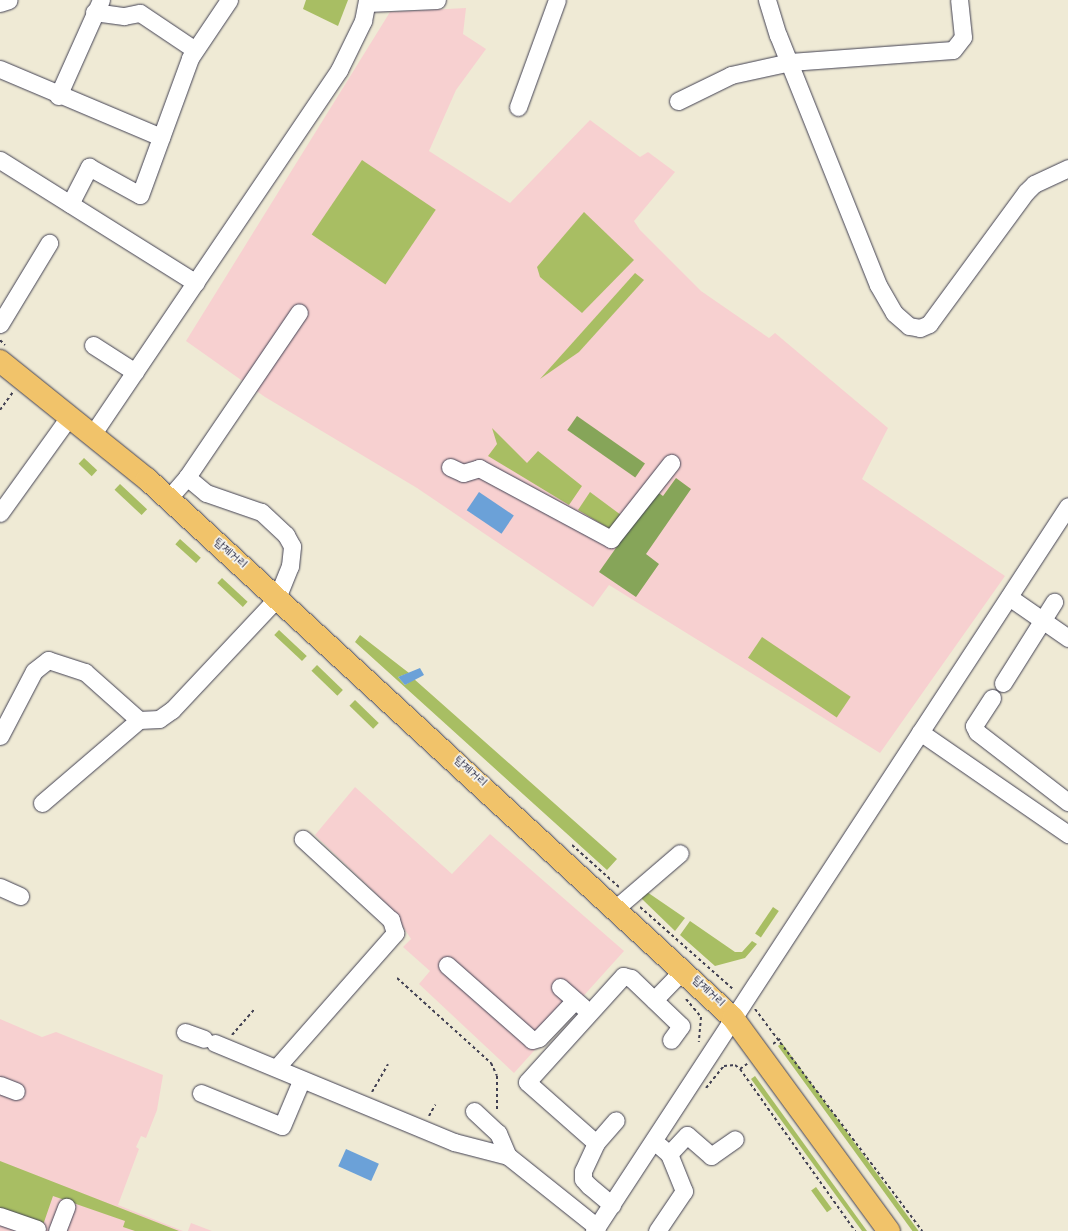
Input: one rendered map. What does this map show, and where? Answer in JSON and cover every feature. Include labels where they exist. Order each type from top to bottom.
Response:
[{"type":"main road","name":"탑제거리","points":[[0,361],[92,435],[168,499],[616,908],[676,977],[733,1018],[889,1231]]},
{"type":"street","points":[[70,204],[89,167],[140,195],[195,50],[229,0]]},
{"type":"street","points":[[92,435],[339,70],[363,21],[367,1],[437,0]]},
{"type":"street","points":[[518,107],[557,0]]},
{"type":"street","points":[[767,0],[878,285],[894,313],[909,326],[920,328],[929,324],[1034,184],[1068,168]]},
{"type":"street","points":[[678,101],[731,75],[790,62],[953,50],[963,37],[959,0]]},
{"type":"street","points":[[58,96],[97,6],[124,16],[140,14],[195,50]]},
{"type":"street","points":[[0,69],[58,96],[161,137]]},
{"type":"street","points":[[0,160],[196,283]]},
{"type":"street","points":[[0,324],[49,243]]},
{"type":"street","points":[[168,499],[187,477],[299,312]]},
{"type":"street","points":[[93,345],[135,372]]},
{"type":"street","points":[[0,513],[69,417]]},
{"type":"street","points":[[450,468],[463,473],[479,468],[611,539],[671,463]]},
{"type":"street","points":[[42,803],[139,720],[159,719],[172,710],[278,598],[290,566],[292,546],[286,535],[262,512],[206,493],[187,477]]},
{"type":"street","points":[[185,1032],[277,1067],[301,1081],[454,1142],[508,1156],[595,1229],[1068,506]]},
{"type":"street","points":[[1009,597],[1044,619],[1068,638]]},
{"type":"street","points":[[1003,683],[1054,602]]},
{"type":"street","points":[[0,736],[34,671],[48,660],[84,672],[139,720]]},
{"type":"street","points":[[992,698],[974,726],[976,732],[1068,802]]},
{"type":"street","points":[[920,732],[1068,834]]},
{"type":"street","points":[[277,1067],[395,933],[391,920],[303,839]]},
{"type":"street","points":[[616,908],[680,852]]},
{"type":"street","points":[[0,887],[20,896]]},
{"type":"street","points":[[447,966],[532,1040],[539,1038],[575,1000]]},
{"type":"street","points":[[596,1144],[527,1082],[623,976],[631,978],[682,1026],[671,1040]]},
{"type":"street","points":[[654,1000],[676,977]]},
{"type":"street","points":[[560,987],[589,1013]]},
{"type":"street","points":[[202,1093],[282,1126],[301,1081]]},
{"type":"street","points":[[474,1112],[498,1134],[508,1156]]},
{"type":"street","points":[[612,1205],[583,1178],[588,1155],[616,1120]]},
{"type":"street","points":[[669,1154],[687,1135],[711,1156],[735,1139]]},
{"type":"street","points":[[654,1141],[669,1154],[684,1191],[656,1231]]},
{"type":"street","points":[[57,1231],[66,1207]]},
{"type":"street","points":[[0,1216],[37,1229]]},
{"type":"path","points":[[10,386],[21,394]]},
{"type":"path","points":[[0,410],[15,390]]},
{"type":"path","points":[[676,977],[701,1017],[701,1037],[696,1048]]},
{"type":"path","points":[[397,978],[494,1068],[497,1111],[487,1124]]},
{"type":"path","points":[[214,1043],[255,1009]]},
{"type":"path","points":[[369,1098],[388,1064]]},
{"type":"path","points":[[425,1122],[435,1105]]},
{"type":"shaded area","points":[[466,8],[463,34],[486,49],[456,90],[429,151],[510,203],[590,120],[640,157],[648,152],[675,172],[634,221],[640,230],[701,291],[769,338],[775,333],[888,428],[862,479],[1005,576],[880,753],[609,585],[593,607],[417,488],[265,397],[186,341],[390,12]]},
{"type":"shaded area","points":[[355,787],[452,874],[490,834],[624,951],[514,1073],[419,984],[430,971],[403,947],[411,939],[390,907],[315,835]]},
{"type":"shaded area","points":[[0,1019],[42,1037],[56,1032],[163,1075],[157,1110],[146,1138],[141,1136],[136,1147],[139,1149],[118,1205],[183,1231],[0,1231]]},
{"type":"shaded area","points":[[191,1223],[212,1231],[188,1231]]},
{"type":"green space","points":[[306,0],[348,0],[338,26],[303,9]]},
{"type":"green space","points":[[362,160],[436,210],[385,284],[312,235]]},
{"type":"green space","points":[[584,212],[634,260],[582,313],[540,277],[537,267]]},
{"type":"green space","points":[[635,273],[644,280],[579,352],[540,379]]},
{"type":"green space","points":[[577,416],[645,464],[635,478],[567,430]]},
{"type":"green space","points":[[492,428],[527,463],[538,451],[582,486],[569,505],[488,456],[497,444]]},
{"type":"green space","points":[[84,458],[97,470],[92,476],[79,464]]},
{"type":"green space","points":[[676,478],[691,489],[646,554],[659,564],[636,597],[599,572],[656,491],[663,496]]},
{"type":"green space","points":[[120,484],[147,509],[142,515],[115,490]]},
{"type":"green space","points":[[590,492],[625,518],[615,532],[578,510]]},
{"type":"green space","points":[[180,539],[201,558],[196,563],[175,544]]},
{"type":"green space","points":[[222,578],[248,602],[243,607],[217,583]]},
{"type":"green space","points":[[279,630],[307,656],[302,661],[274,635]]},
{"type":"green space","points":[[360,635],[409,673],[398,677],[405,685],[414,679],[617,859],[607,870],[355,642]]},
{"type":"green space","points":[[762,637],[851,697],[837,718],[748,658]]},
{"type":"green space","points":[[317,665],[343,690],[337,696],[311,671]]},
{"type":"green space","points":[[355,700],[379,723],[373,729],[349,706]]},
{"type":"green space","points":[[647,892],[685,918],[675,931],[642,899],[641,895]]},
{"type":"green space","points":[[773,907],[779,911],[761,937],[755,934]]},
{"type":"green space","points":[[690,921],[735,952],[742,952],[752,941],[757,944],[745,958],[715,966],[680,935]]},
{"type":"green space","points":[[782,1043],[919,1231],[912,1231],[778,1046]]},
{"type":"green space","points":[[755,1076],[867,1231],[862,1231],[751,1079]]},
{"type":"green space","points":[[0,1161],[179,1231],[135,1231],[123,1227],[125,1221],[53,1196],[43,1225],[0,1210]]},
{"type":"green space","points":[[816,1187],[832,1209],[827,1212],[811,1191]]},
{"type":"water","points":[[479,492],[514,515],[502,534],[467,510]]},
{"type":"water","points":[[420,668],[424,675],[405,685],[398,677]]},
{"type":"water","points":[[346,1149],[379,1164],[371,1181],[338,1166]]}]
